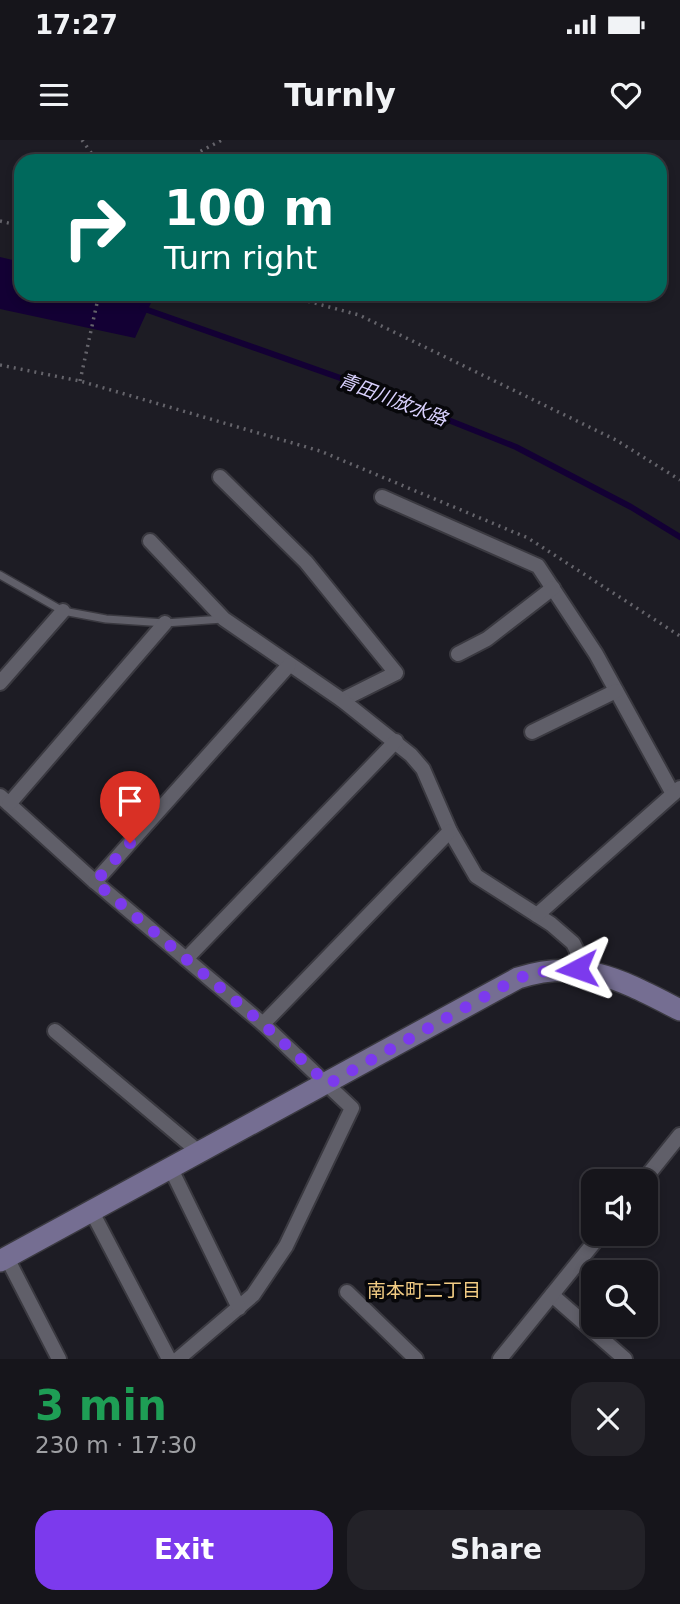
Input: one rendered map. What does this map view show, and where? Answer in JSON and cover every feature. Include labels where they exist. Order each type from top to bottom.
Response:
[{"type":"street","points":[[220,477],[306,562],[396,673],[342,699]]},
{"type":"street","points":[[382,497],[538,566],[596,654],[676,791],[537,915]]},
{"type":"street","points":[[150,541],[224,619],[342,699],[396,741],[423,769],[450,831],[476,876],[537,915],[573,943],[577,951],[577,969]]},
{"type":"street","points":[[458,654],[487,639],[553,589]]},
{"type":"street","points":[[0,683],[63,611]]},
{"type":"street","points":[[165,623],[4,800],[95,882],[263,1024],[352,1108],[286,1246],[253,1295],[178,1359]]},
{"type":"street","points":[[95,882],[289,665]]},
{"type":"street","points":[[532,732],[616,691]]},
{"type":"street","points":[[186,960],[396,741]]},
{"type":"street","points":[[263,1024],[450,831]]},
{"type":"street","points":[[59,1359],[3,1260],[518,978],[553,969],[577,969],[636,988],[680,1010]]},
{"type":"street","points":[[55,1031],[200,1153]]},
{"type":"street","points":[[653,1169],[680,1135]]},
{"type":"street","points":[[171,1169],[239,1308]]},
{"type":"street","points":[[92,1212],[169,1359]]},
{"type":"street","points":[[500,1359],[592,1246]]},
{"type":"street","points":[[348,1292],[416,1359]]},
{"type":"street","points":[[552,1296],[625,1359]]},
{"type":"lane","points":[[0,575],[63,611],[106,619],[165,623],[224,619]]},
{"type":"path","points":[[195,154],[222,140]]},
{"type":"path","points":[[0,365],[80,381],[97,301]]},
{"type":"path","points":[[307,301],[359,315],[616,440],[680,480]]},
{"type":"shaded area","points":[[0,257],[14,260],[14,301],[152,301],[135,338],[0,309]]},
{"type":"waterway","name":"青田川放水路","points":[[142,308],[363,386],[516,447],[631,507],[680,537]]},
{"type":"district","name":"南本町二丁目","points":[[424,1290]]},
{"type":"route","points":[[130,843],[95,882],[263,1024],[328,1084],[518,978],[553,969],[577,969]]}]
